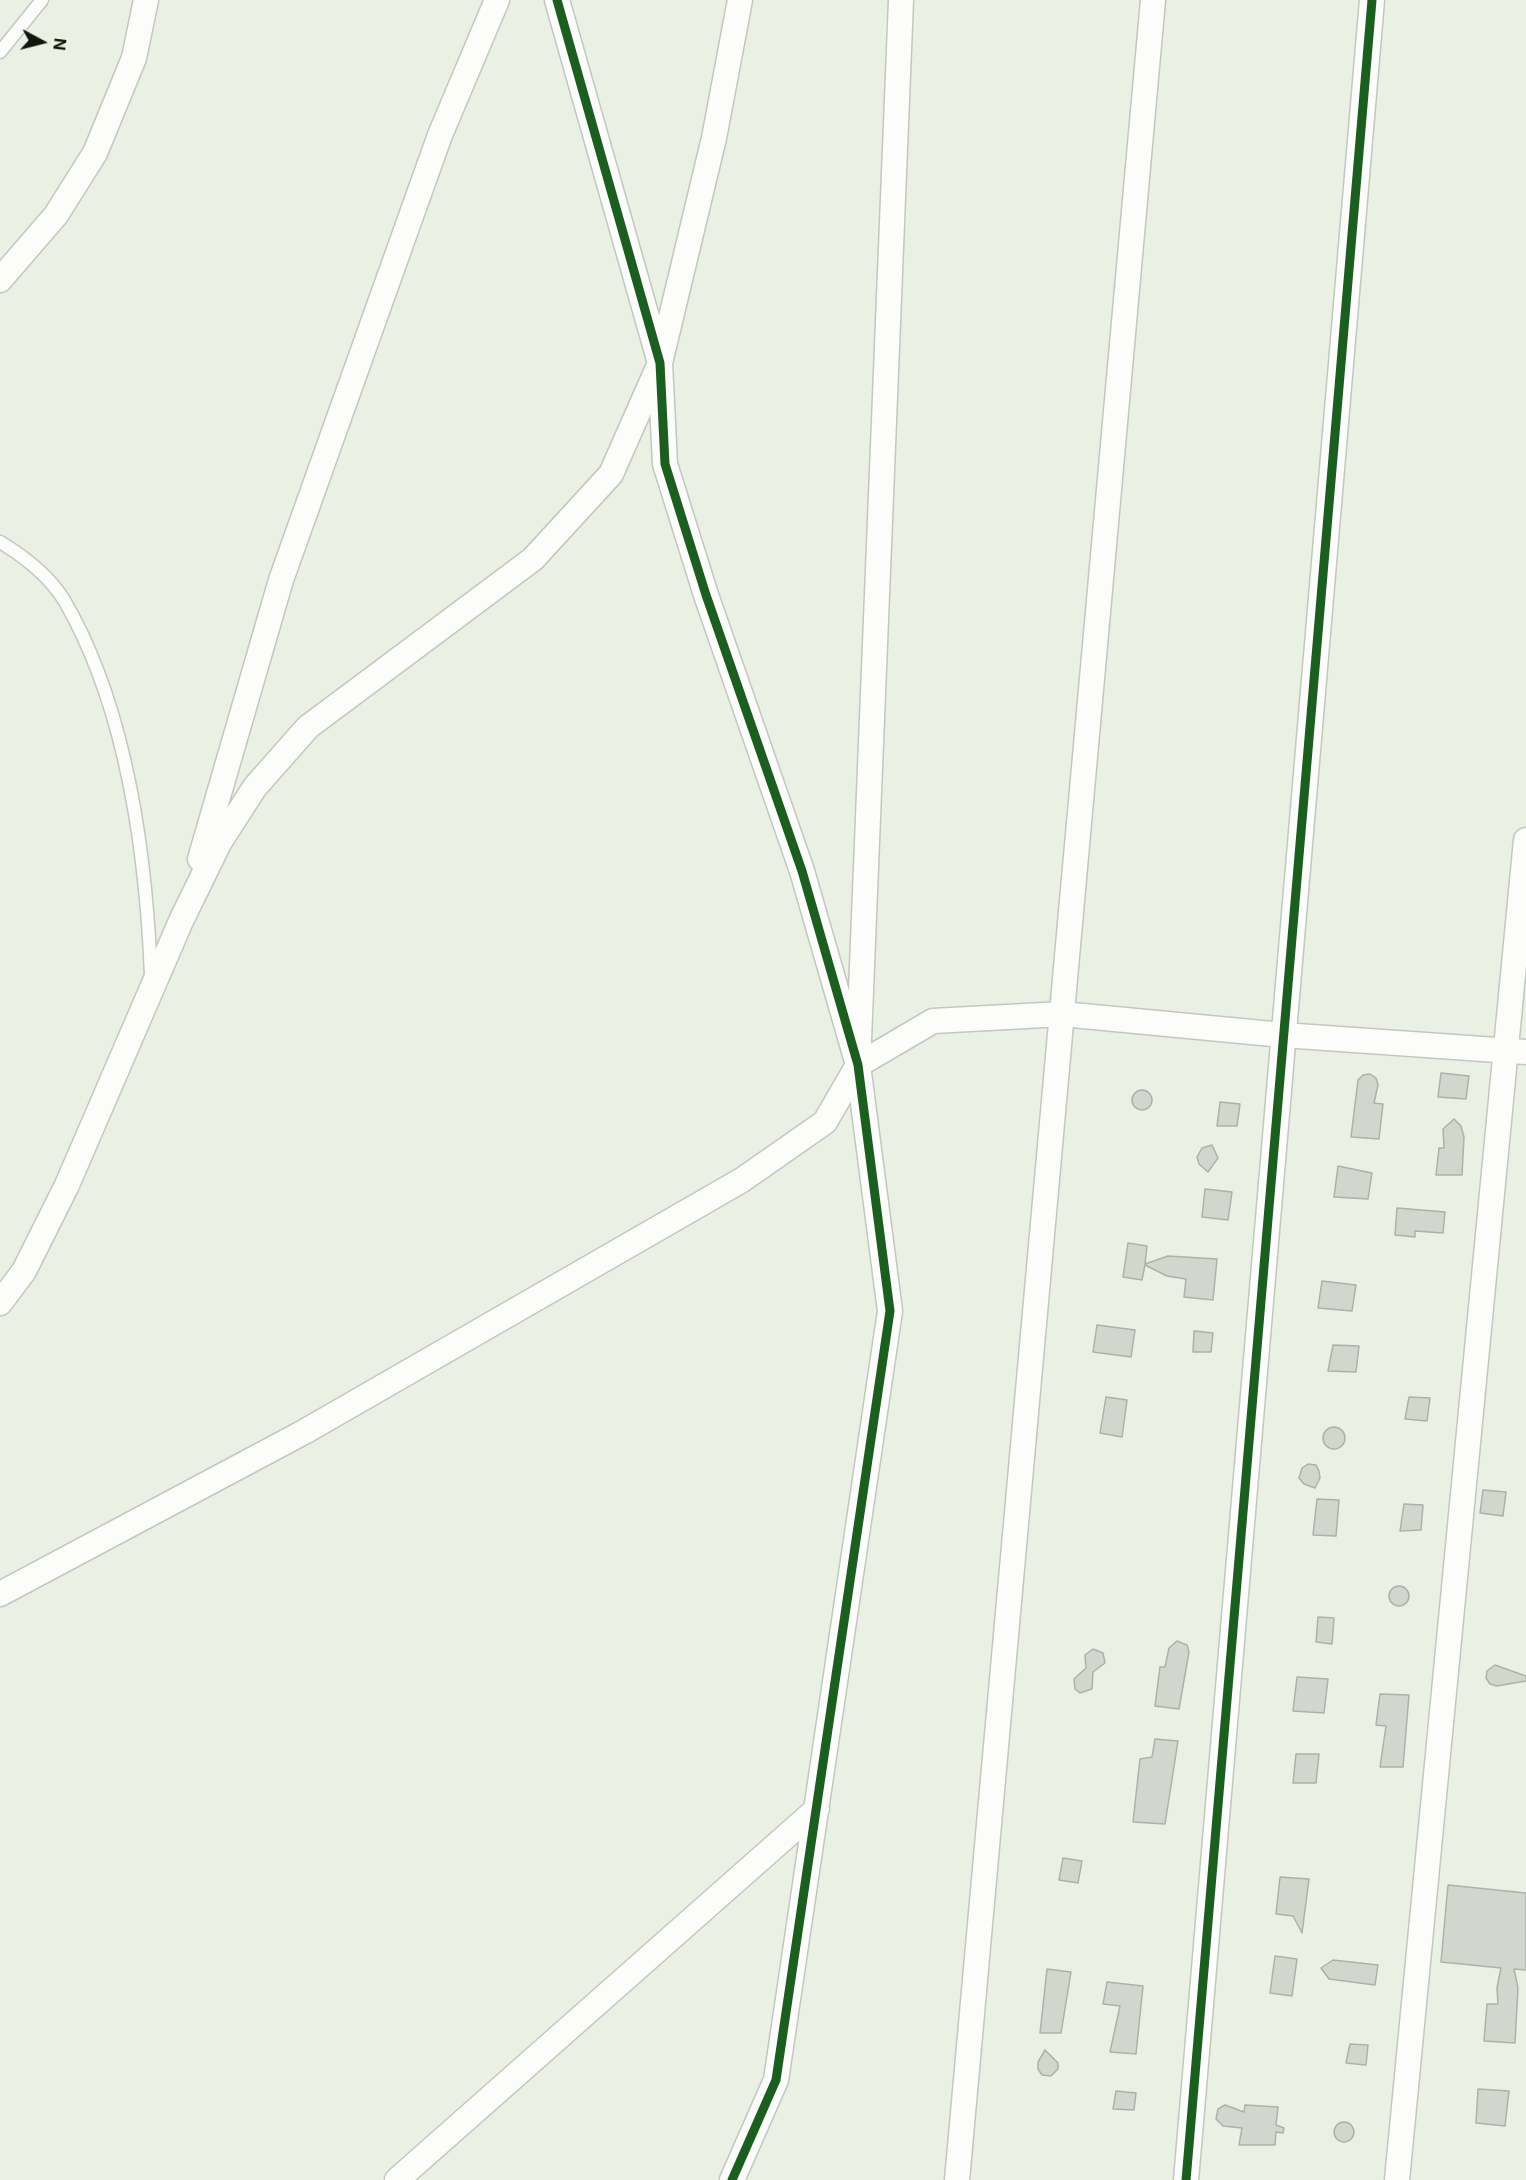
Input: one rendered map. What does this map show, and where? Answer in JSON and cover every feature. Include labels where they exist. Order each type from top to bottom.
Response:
[{"type":"street","points":[[0,280],[56,215],[95,153],[134,58],[146,0]]},
{"type":"street","points":[[181,921],[281,579],[440,135],[496,0]]},
{"type":"street","points":[[556,0],[660,363],[665,465],[706,596],[802,871],[858,1065],[890,1311],[776,2080],[732,2180]]},
{"type":"street","points":[[0,1303],[24,1271],[67,1185],[181,921],[219,843],[255,787],[308,727],[534,559],[611,474],[660,363],[714,138],[740,0]]},
{"type":"street","points":[[0,1594],[304,1432],[742,1180],[825,1122],[858,1065],[901,0]]},
{"type":"street","points":[[957,2180],[1153,0]]},
{"type":"street","points":[[1186,2180],[1372,0]]},
{"type":"street","points":[[1396,2180],[1516,1052],[1526,840]]},
{"type":"street","points":[[858,1065],[933,1021],[1062,1014],[1282,1035],[1516,1052]]},
{"type":"street","points":[[0,1282],[24,1271]]},
{"type":"street","points":[[397,2180],[817,1809]]},
{"type":"lane","points":[[0,52],[42,0]]},
{"type":"lane","points":[[0,542],[25,557],[63,598],[93,662],[119,741],[131,796],[148,898],[152,992]]},
{"type":"building","points":[[1441,1073],[1469,1076],[1466,1099],[1438,1097]]},
{"type":"building","points":[[1370,1074],[1376,1078],[1378,1085],[1374,1103],[1383,1104],[1379,1139],[1351,1137],[1358,1080],[1363,1075]]},
{"type":"building","points":[[1138,1090],[1146,1090],[1152,1096],[1152,1104],[1146,1110],[1138,1110],[1132,1104],[1132,1096]]},
{"type":"building","points":[[1220,1102],[1240,1104],[1237,1126],[1217,1126]]},
{"type":"building","points":[[1454,1119],[1461,1126],[1464,1137],[1462,1175],[1436,1175],[1439,1148],[1444,1148],[1443,1129]]},
{"type":"building","points":[[1212,1145],[1218,1158],[1208,1172],[1199,1164],[1197,1157],[1202,1148]]},
{"type":"building","points":[[1338,1166],[1372,1173],[1368,1199],[1334,1197]]},
{"type":"building","points":[[1205,1189],[1232,1192],[1228,1220],[1202,1217]]},
{"type":"building","points":[[1397,1208],[1445,1212],[1443,1233],[1415,1231],[1415,1237],[1395,1235]]},
{"type":"building","points":[[1128,1243],[1147,1246],[1145,1264],[1168,1256],[1217,1259],[1213,1300],[1184,1297],[1186,1279],[1167,1276],[1145,1265],[1142,1280],[1123,1277]]},
{"type":"building","points":[[1322,1281],[1356,1285],[1352,1311],[1318,1308]]},
{"type":"building","points":[[1097,1325],[1135,1330],[1131,1357],[1093,1352]]},
{"type":"building","points":[[1194,1331],[1213,1333],[1211,1352],[1193,1352]]},
{"type":"building","points":[[1333,1345],[1359,1346],[1356,1372],[1328,1371]]},
{"type":"building","points":[[1106,1397],[1127,1400],[1122,1437],[1100,1433]]},
{"type":"building","points":[[1409,1397],[1430,1398],[1427,1421],[1405,1419]]},
{"type":"building","points":[[1334,1427],[1344,1434],[1345,1438],[1338,1448],[1334,1449],[1324,1442],[1323,1438],[1330,1428]]},
{"type":"building","points":[[1308,1464],[1316,1465],[1319,1471],[1320,1478],[1315,1488],[1304,1484],[1299,1478],[1302,1468]]},
{"type":"building","points":[[1483,1490],[1506,1492],[1503,1516],[1480,1513]]},
{"type":"building","points":[[1317,1499],[1339,1500],[1336,1536],[1313,1535]]},
{"type":"building","points":[[1404,1504],[1423,1505],[1421,1530],[1400,1531]]},
{"type":"building","points":[[1395,1586],[1403,1586],[1409,1592],[1409,1600],[1403,1606],[1395,1606],[1389,1600],[1389,1592]]},
{"type":"building","points":[[1318,1617],[1334,1618],[1332,1644],[1316,1642]]},
{"type":"building","points":[[1177,1641],[1187,1645],[1189,1652],[1179,1709],[1155,1706],[1160,1667],[1165,1667],[1169,1648]]},
{"type":"building","points":[[1093,1649],[1103,1653],[1105,1663],[1093,1672],[1092,1689],[1080,1693],[1075,1689],[1074,1679],[1086,1668],[1085,1655]]},
{"type":"building","points":[[1495,1665],[1526,1676],[1526,1681],[1497,1686],[1490,1684],[1486,1678],[1487,1671]]},
{"type":"building","points":[[1297,1677],[1328,1679],[1324,1713],[1293,1711]]},
{"type":"building","points":[[1380,1694],[1409,1695],[1403,1767],[1380,1767],[1386,1726],[1376,1725]]},
{"type":"building","points":[[1155,1739],[1178,1741],[1165,1824],[1133,1822],[1140,1759],[1152,1757]]},
{"type":"building","points":[[1296,1754],[1319,1754],[1316,1783],[1293,1783]]},
{"type":"building","points":[[1063,1858],[1082,1861],[1078,1883],[1059,1880]]},
{"type":"building","points":[[1280,1877],[1309,1879],[1302,1933],[1293,1916],[1276,1914]]},
{"type":"building","points":[[1448,1885],[1526,1893],[1526,1970],[1514,1969],[1518,1988],[1515,2043],[1484,2041],[1487,2004],[1498,2004],[1497,1988],[1501,1968],[1441,1962]]},
{"type":"building","points":[[1275,1956],[1297,1959],[1292,1996],[1270,1993]]},
{"type":"building","points":[[1333,1960],[1378,1965],[1375,1985],[1329,1979],[1321,1968]]},
{"type":"building","points":[[1047,1969],[1071,1972],[1061,2033],[1040,2033]]},
{"type":"building","points":[[1107,1982],[1143,1986],[1136,2054],[1110,2052],[1120,2006],[1103,2004]]},
{"type":"building","points":[[1350,2044],[1368,2045],[1366,2065],[1346,2063]]},
{"type":"building","points":[[1045,2050],[1058,2063],[1058,2069],[1051,2076],[1042,2075],[1038,2069],[1038,2062]]},
{"type":"building","points":[[1478,2089],[1509,2091],[1505,2126],[1476,2123]]},
{"type":"building","points":[[1116,2091],[1136,2093],[1134,2110],[1113,2109]]},
{"type":"building","points":[[1225,2105],[1244,2112],[1245,2105],[1278,2107],[1276,2125],[1284,2128],[1283,2133],[1276,2132],[1275,2145],[1239,2145],[1242,2128],[1223,2126],[1216,2119],[1218,2109]]},
{"type":"building","points":[[1340,2122],[1348,2122],[1354,2128],[1354,2136],[1348,2142],[1340,2142],[1334,2136],[1334,2128]]},
{"type":"cycle path","points":[[557,0],[660,363],[665,464],[706,595],[802,871],[858,1065],[890,1311],[776,2080],[732,2180]]},
{"type":"cycle path","points":[[1186,2180],[1372,0]]}]
